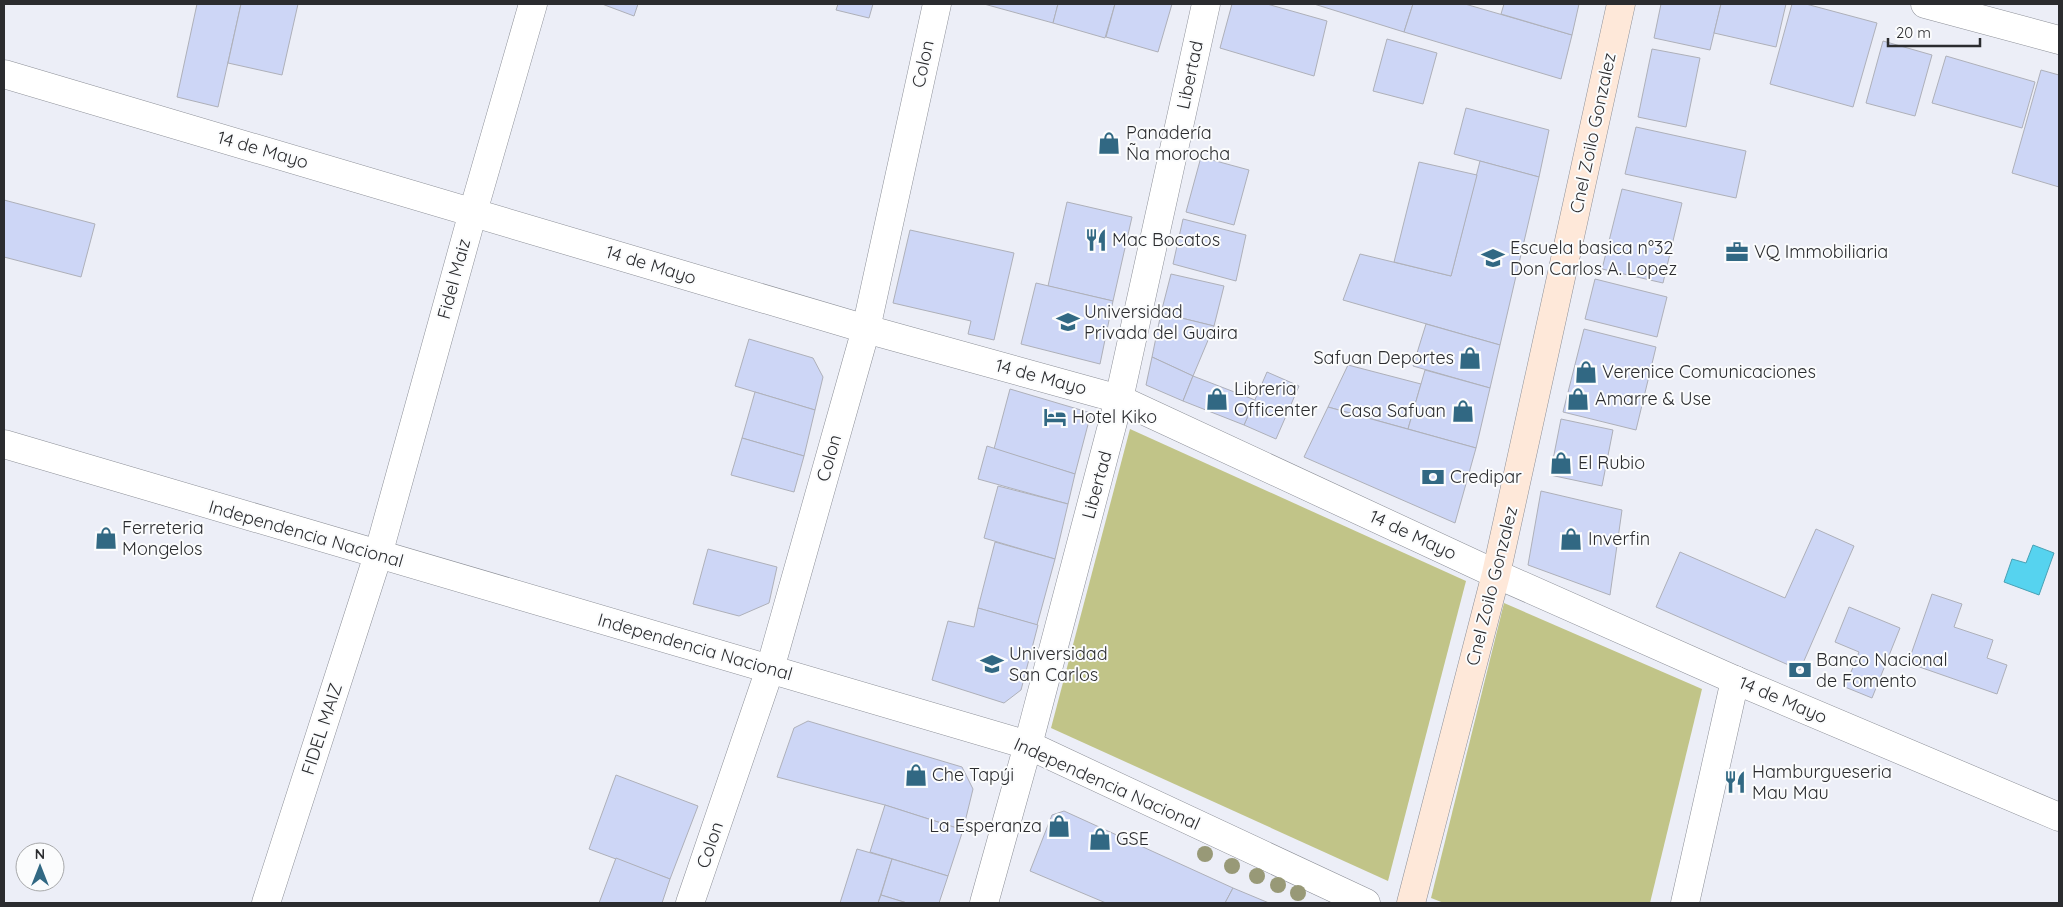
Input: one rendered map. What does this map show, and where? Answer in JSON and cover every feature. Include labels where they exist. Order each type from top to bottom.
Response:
[{"type":"main road","name":"Cnel Zoilo Gonzalez","points":[[1411,903],[1496,574],[1621,4]]},
{"type":"street","name":"Fidel Maiz","points":[[378,555],[533,4]]},
{"type":"street","name":"Colon","points":[[690,903],[770,669],[866,329],[936,4]]},
{"type":"street","name":"Libertad","points":[[984,903],[1028,745],[1119,399],[1206,4]]},
{"type":"street","points":[[1925,4],[2059,40]]},
{"type":"street","name":"14 de Mayo","points":[[4,74],[866,329],[1119,399],[1496,574],[1735,680],[2059,817]]},
{"type":"street","name":"Independencia Nacional","points":[[4,444],[1028,745],[1366,903]]},
{"type":"street","name":"FIDEL MAIZ","points":[[266,903],[378,555]]},
{"type":"street","points":[[1685,903],[1735,680]]},
{"type":"green space","points":[[1130,429],[1466,581],[1388,881],[1051,728]]},
{"type":"green space","points":[[1504,603],[1702,689],[1650,903],[1444,903],[1431,898]]},
{"type":"water","points":[[2033,545],[2054,553],[2039,595],[2004,582],[2012,559],[2026,563]]},
{"type":"building","points":[[197,4],[241,4],[218,107],[177,97]]},
{"type":"building","points":[[241,4],[298,4],[282,75],[228,63]]},
{"type":"building","points":[[602,4],[638,4],[634,16]]},
{"type":"building","points":[[838,4],[873,4],[869,18],[836,10]]},
{"type":"building","points":[[984,4],[1058,4],[1053,23]]},
{"type":"building","points":[[1058,4],[1115,4],[1105,38],[1053,23]]},
{"type":"building","points":[[1115,4],[1172,4],[1158,52],[1106,37]]},
{"type":"building","points":[[1232,4],[1267,4],[1327,21],[1314,76],[1220,48]]},
{"type":"building","points":[[1314,4],[1413,4],[1404,32]]},
{"type":"building","points":[[1413,4],[1465,4],[1572,35],[1561,79],[1404,32]]},
{"type":"building","points":[[1504,4],[1579,4],[1572,35],[1501,14]]},
{"type":"building","points":[[1661,4],[1721,4],[1710,50],[1654,38]]},
{"type":"building","points":[[1721,4],[1786,4],[1776,47],[1714,33]]},
{"type":"building","points":[[1792,4],[1806,4],[1877,23],[1853,107],[1770,84]]},
{"type":"building","points":[[1387,39],[1437,53],[1423,104],[1373,91]]},
{"type":"building","points":[[1883,41],[1932,55],[1915,116],[1866,103]]},
{"type":"building","points":[[1652,49],[1700,58],[1686,127],[1638,117]]},
{"type":"building","points":[[1946,56],[2035,82],[2022,128],[1932,103]]},
{"type":"building","points":[[2041,70],[2059,75],[2059,187],[2012,173]]},
{"type":"building","points":[[1466,108],[1549,130],[1539,177],[1454,154]]},
{"type":"building","points":[[1636,127],[1746,151],[1736,198],[1625,174]]},
{"type":"building","points":[[1201,157],[1249,170],[1234,225],[1186,212]]},
{"type":"building","points":[[1480,161],[1539,177],[1500,345],[1343,300],[1360,254],[1451,276]]},
{"type":"building","points":[[1419,162],[1477,175],[1451,276],[1394,262]]},
{"type":"building","points":[[1622,189],[1682,203],[1663,283],[1602,269]]},
{"type":"building","points":[[4,200],[95,224],[81,277],[4,257]]},
{"type":"building","points":[[1067,202],[1132,217],[1113,301],[1048,286]]},
{"type":"building","points":[[1183,219],[1246,235],[1236,281],[1173,264]]},
{"type":"building","points":[[910,230],[1014,253],[994,340],[968,334],[971,321],[893,303]]},
{"type":"building","points":[[1171,274],[1224,286],[1214,326],[1161,313]]},
{"type":"building","points":[[1595,279],[1667,297],[1657,337],[1585,319]]},
{"type":"building","points":[[1036,283],[1113,301],[1100,364],[1021,344]]},
{"type":"building","points":[[1161,313],[1214,326],[1193,376],[1152,357]]},
{"type":"building","points":[[1426,324],[1500,345],[1490,388],[1413,366]]},
{"type":"building","points":[[1584,329],[1656,347],[1636,430],[1563,412]]},
{"type":"building","points":[[749,339],[813,358],[823,377],[815,410],[735,386]]},
{"type":"building","points":[[1152,357],[1193,376],[1183,401],[1146,385]]},
{"type":"building","points":[[1348,365],[1421,384],[1408,429],[1328,407]]},
{"type":"building","points":[[1425,370],[1490,388],[1476,448],[1408,429]]},
{"type":"building","points":[[1267,372],[1299,386],[1276,439],[1244,425]]},
{"type":"building","points":[[1193,376],[1255,400],[1244,425],[1183,401]]},
{"type":"building","points":[[1010,389],[1091,413],[1075,474],[994,449]]},
{"type":"building","points":[[755,392],[815,410],[804,456],[742,438]]},
{"type":"building","points":[[1328,407],[1476,448],[1455,523],[1304,457]]},
{"type":"building","points":[[1561,419],[1613,430],[1602,486],[1550,475]]},
{"type":"building","points":[[742,438],[804,456],[794,492],[731,475]]},
{"type":"building","points":[[987,446],[1075,474],[1068,504],[978,479]]},
{"type":"building","points":[[998,486],[1068,504],[1055,559],[984,538]]},
{"type":"building","points":[[1541,491],[1622,510],[1610,595],[1528,565]]},
{"type":"building","points":[[1816,529],[1854,546],[1800,670],[1656,607],[1680,552],[1785,598]]},
{"type":"building","points":[[995,542],[1055,559],[1037,625],[978,608]]},
{"type":"building","points":[[708,549],[777,567],[769,603],[739,616],[693,604]]},
{"type":"building","points":[[1932,594],[1962,604],[1954,627],[1993,640],[1987,658],[2007,665],[1997,694],[1908,663]]},
{"type":"building","points":[[1849,607],[1900,628],[1872,698],[1845,687],[1859,652],[1835,642]]},
{"type":"building","points":[[978,608],[1038,625],[1021,690],[1004,703],[932,680],[948,621],[974,627]]},
{"type":"building","points":[[808,721],[962,767],[973,789],[963,830],[885,805],[777,777],[794,728]]},
{"type":"building","points":[[616,775],[698,806],[670,879],[589,849]]},
{"type":"building","points":[[885,805],[963,830],[948,876],[870,852]]},
{"type":"building","points":[[1064,811],[1233,888],[1225,903],[1106,903],[1030,871],[1052,815]]},
{"type":"building","points":[[857,849],[892,859],[878,903],[840,903]]},
{"type":"building","points":[[616,858],[670,879],[662,903],[599,903]]},
{"type":"building","points":[[892,859],[948,876],[939,903],[907,903],[881,895]]},
{"type":"building","points":[[1233,888],[1269,903],[1225,903]]},
{"type":"building","points":[[881,895],[907,903],[878,903]]},
{"type":"place","name":"Panadería Ña morocha","points":[[1109,143]]},
{"type":"place","name":"Mac Bocatos","points":[[1096,240]]},
{"type":"place","name":"VQ Immobiliaria","points":[[1737,252]]},
{"type":"place","name":"Escuela basica n°32 Don Carlos A. Lopez","points":[[1493,258]]},
{"type":"place","name":"Universidad Privada del Guaira","points":[[1068,322]]},
{"type":"place","name":"Safuan Deportes","points":[[1470,358]]},
{"type":"place","name":"Verenice Comunicaciones","points":[[1586,372]]},
{"type":"place","name":"Libreria Officenter","points":[[1217,399]]},
{"type":"place","name":"Amarre & Use","points":[[1578,399]]},
{"type":"place","name":"Casa Safuan","points":[[1463,411]]},
{"type":"place","name":"Hotel Kiko","points":[[1055,417]]},
{"type":"place","name":"El Rubio","points":[[1561,463]]},
{"type":"place","name":"Credipar","points":[[1433,477]]},
{"type":"place","name":"Ferreteria Mongelos","points":[[106,538]]},
{"type":"place","name":"Inverfin","points":[[1571,539]]},
{"type":"place","name":"Universidad San Carlos","points":[[992,664]]},
{"type":"place","name":"Banco Nacional de Fomento","points":[[1800,670]]},
{"type":"place","name":"Che Tapýi","points":[[916,775]]},
{"type":"place","name":"Hamburgueseria Mau Mau","points":[[1735,782]]},
{"type":"place","name":"La Esperanza","points":[[1059,826]]},
{"type":"place","name":"GSE","points":[[1100,839]]}]
